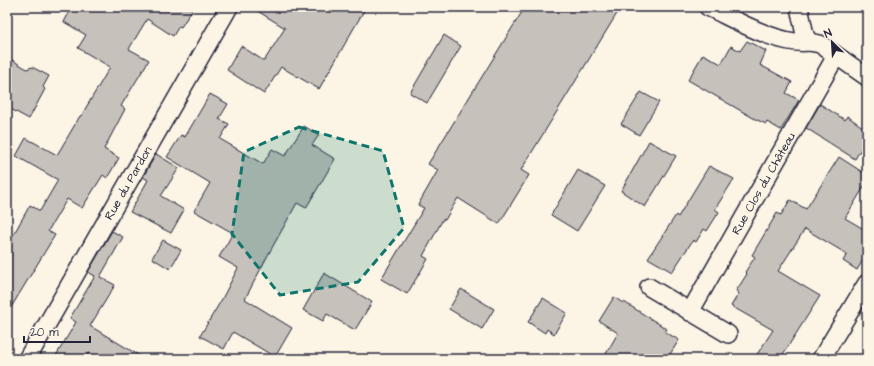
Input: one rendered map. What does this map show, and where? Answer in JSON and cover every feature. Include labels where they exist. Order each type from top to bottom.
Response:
[{"type":"street","name":"Rue du Pardon","points":[[27,359],[229,7]]},
{"type":"street","points":[[708,7],[765,34],[799,43],[810,42],[820,44],[867,77]]},
{"type":"street","points":[[799,7],[805,35],[810,42]]},
{"type":"street","name":"Rue Clos du Château","points":[[690,312],[836,56]]},
{"type":"street","points":[[821,359],[867,283]]},
{"type":"street","points":[[649,287],[728,334]]},
{"type":"highlighted area","points":[[299,127],[383,151],[404,228],[358,282],[280,295],[232,234],[244,152]]},
{"type":"building","points":[[72,7],[194,7],[181,27],[179,26],[173,36],[147,19],[129,49],[149,60],[121,106],[125,109],[104,149],[119,158],[107,178],[103,175],[82,208],[67,199],[48,231],[55,235],[7,314],[7,246],[30,205],[40,211],[58,180],[16,156],[26,138],[57,155],[110,67],[78,48],[86,35],[64,22]]},
{"type":"building","points":[[251,7],[366,7],[319,89],[281,67],[264,94],[227,70],[241,46],[264,61],[285,28]]},
{"type":"building","points":[[525,7],[621,7],[521,170],[529,175],[499,224],[458,198],[445,220],[443,219],[423,256],[428,259],[407,294],[381,279],[424,208],[418,205],[438,170],[428,164]]},
{"type":"building","points":[[444,35],[461,46],[427,103],[410,93]]},
{"type":"building","points":[[747,41],[766,51],[760,65],[792,82],[786,93],[799,100],[781,130],[767,122],[766,124],[755,119],[688,80],[703,54],[721,64],[731,46],[740,51]]},
{"type":"building","points":[[7,57],[27,69],[32,67],[49,76],[43,87],[45,89],[29,119],[7,107]]},
{"type":"building","points":[[641,92],[659,102],[639,135],[621,124]]},
{"type":"building","points":[[210,94],[228,104],[219,119],[229,124],[220,139],[263,164],[272,149],[285,156],[304,126],[319,135],[312,145],[335,159],[306,208],[297,203],[245,299],[292,328],[275,357],[233,332],[224,349],[200,336],[238,268],[219,257],[233,233],[194,211],[210,183],[167,157],[181,135],[185,137]]},
{"type":"building","points":[[820,104],[845,120],[847,116],[867,130],[867,139],[855,159],[806,128]]},
{"type":"building","points":[[649,141],[676,156],[645,207],[621,191]]},
{"type":"building","points":[[156,154],[179,168],[161,196],[184,210],[171,233],[130,212],[148,180],[143,177]]},
{"type":"building","points":[[839,157],[867,175],[867,182],[845,218],[867,231],[867,253],[857,270],[843,261],[847,254],[805,229],[778,271],[820,296],[780,359],[754,359],[773,330],[731,306],[739,293],[736,291],[747,274],[745,272],[755,257],[752,255],[777,213],[781,215],[790,200],[806,209]]},
{"type":"building","points":[[709,166],[734,179],[715,209],[719,212],[707,231],[704,229],[696,242],[693,240],[672,272],[648,258],[676,215],[678,217]]},
{"type":"building","points":[[578,170],[605,186],[577,231],[551,215]]},
{"type":"building","points":[[112,231],[123,237],[100,277],[115,285],[90,326],[145,359],[100,359],[89,353],[85,359],[54,359],[76,322],[70,318],[95,276],[88,272]]},
{"type":"building","points":[[163,240],[181,250],[170,269],[152,258]]},
{"type":"building","points":[[324,273],[372,302],[355,330],[327,314],[323,321],[303,310]]},
{"type":"building","points":[[461,289],[494,309],[482,329],[449,309]]},
{"type":"building","points":[[614,297],[667,329],[665,332],[679,340],[667,359],[603,359],[618,333],[599,321]]},
{"type":"building","points":[[543,298],[567,313],[554,334],[547,329],[545,333],[528,322]]}]
